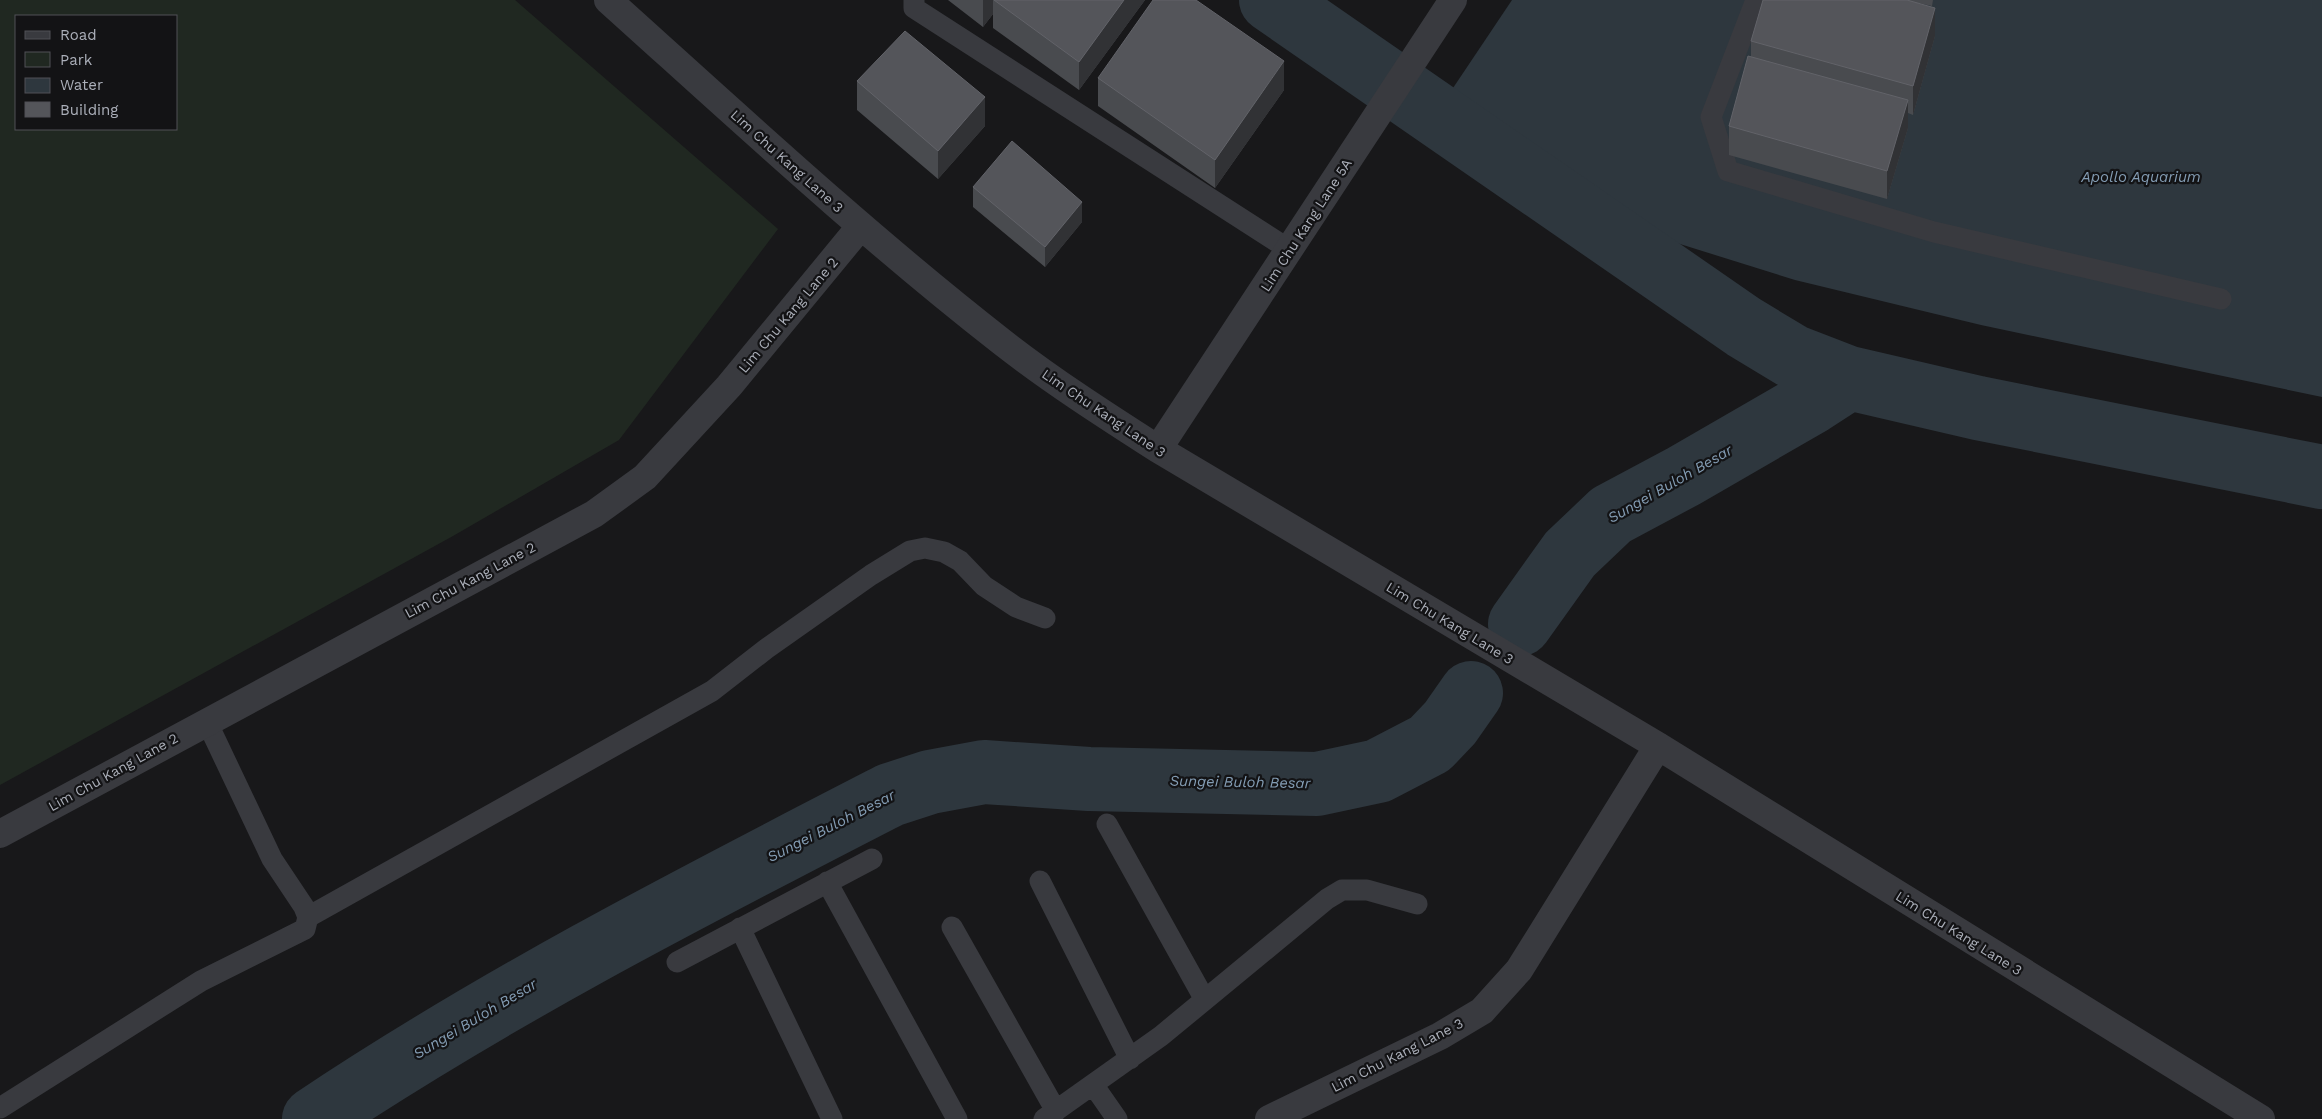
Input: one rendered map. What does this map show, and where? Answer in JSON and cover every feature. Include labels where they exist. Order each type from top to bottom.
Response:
[{"type":"street","name":"Lim Chu Kang Lane 3","points":[[608,0],[860,227],[1003,343],[1079,398],[1158,449],[1658,746],[2260,1119]]},
{"type":"street","name":"Lim Chu Kang Lane 5A","points":[[1158,449],[1453,0]]},
{"type":"street","name":"Lim Chu Kang Lane 2","points":[[0,834],[594,514],[644,477],[729,386],[860,227]]},
{"type":"street","name":"Lim Chu Kang Lane 3","points":[[1269,1119],[1440,1036],[1482,1011],[1519,970],[1658,746]]},
{"type":"lane","points":[[914,0],[914,8],[1290,250]]},
{"type":"lane","points":[[1756,0],[1711,117],[1728,171],[1934,232],[2221,299]]},
{"type":"lane","points":[[308,917],[712,690],[766,649],[871,575],[910,551],[925,548],[944,552],[960,561],[984,586],[1016,607],[1045,618]]},
{"type":"lane","points":[[0,1108],[201,981],[306,929],[308,917],[304,907],[272,859],[207,722]]},
{"type":"lane","points":[[1107,824],[1205,1000]]},
{"type":"lane","points":[[677,962],[872,859]]},
{"type":"lane","points":[[1040,881],[1130,1059]]},
{"type":"lane","points":[[827,882],[957,1119]]},
{"type":"lane","points":[[952,927],[1050,1115],[1130,1059],[1327,899],[1342,890],[1367,890],[1417,904]]},
{"type":"lane","points":[[740,928],[832,1119]]},
{"type":"lane","points":[[1094,1086],[1117,1119]]},
{"type":"green space","points":[[0,0],[515,0],[778,229],[619,440],[453,536],[0,785]]},
{"type":"water","name":"Apollo Aquarium","points":[[1512,0],[2322,0],[2322,397],[1981,325],[1795,280],[1648,234],[1451,91]]},
{"type":"building","points":[[994,0],[1124,0],[1079,62]]},
{"type":"building","points":[[1153,0],[1196,0],[1284,61],[1215,160],[1098,78]]},
{"type":"building","points":[[1763,0],[1907,0],[1935,8],[1913,86],[1751,41]]},
{"type":"building","points":[[905,31],[985,97],[938,151],[857,81]]},
{"type":"building","points":[[1748,56],[1908,100],[1887,171],[1729,126]]},
{"type":"building","points":[[1012,141],[1082,202],[1045,247],[973,187]]},
{"type":"waterway","points":[[1271,0],[1744,327],[1792,356],[1849,378],[1978,408],[2322,477]]},
{"type":"waterway","name":"Sungei Buloh Besar","points":[[1520,624],[1570,554],[1611,515],[1684,476],[1812,402],[1849,378]]},
{"type":"waterway","name":"Sungei Buloh Besar","points":[[314,1119],[384,1074],[525,989],[670,909],[890,795],[930,782],[984,772],[1089,779],[1317,784],[1378,771],[1430,744],[1450,723],[1471,693]]}]
